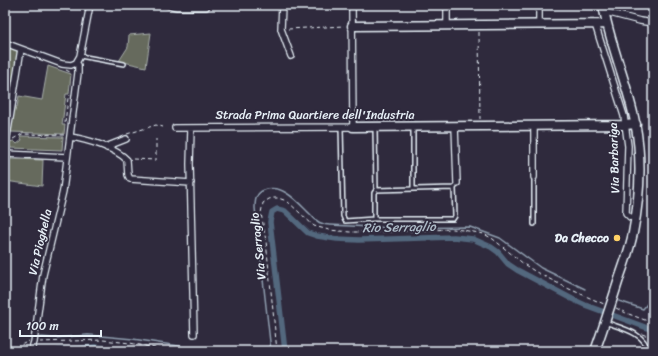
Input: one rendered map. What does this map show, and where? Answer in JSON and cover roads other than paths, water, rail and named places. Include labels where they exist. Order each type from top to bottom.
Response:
[{"type":"street","points":[[5,44],[66,65],[76,63],[80,56],[90,5]]},
{"type":"street","points":[[168,5],[177,7],[206,7]]},
{"type":"street","points":[[282,5],[281,29],[291,56]]},
{"type":"street","points":[[352,5],[353,127]]},
{"type":"street","points":[[447,5],[447,26]]},
{"type":"street","points":[[539,5],[539,24]]},
{"type":"street","points":[[603,9],[606,12],[653,23]]},
{"type":"street","name":"Via Barbariga","points":[[595,351],[630,245],[636,218],[639,165],[636,124],[632,105],[603,9]]},
{"type":"street","name":"Via Barbariga","points":[[595,24],[622,108],[628,146],[626,213],[630,217],[636,218]]},
{"type":"street","points":[[352,26],[607,24]]},
{"type":"street","points":[[5,149],[21,49]]},
{"type":"street","name":"Via Pioghella","points":[[31,351],[31,341],[43,275],[62,200],[78,73],[78,65],[76,63]]},
{"type":"street","name":"Strada Prima Quartiere dell'Industria","points":[[175,128],[636,124]]},
{"type":"street","points":[[534,125],[534,177]]},
{"type":"street","points":[[455,126],[455,186]]},
{"type":"street","points":[[191,128],[194,334]]},
{"type":"street","points":[[107,148],[126,136]]},
{"type":"street","points":[[70,137],[107,148],[123,156],[127,160],[128,175],[130,179],[191,183]]},
{"type":"street","points":[[5,154],[68,157]]},
{"type":"lane","points":[[80,56],[124,64]]},
{"type":"lane","points":[[413,126],[413,189]]},
{"type":"lane","points":[[341,127],[343,216],[345,221],[374,219],[453,219],[455,216],[455,186],[376,190]]},
{"type":"lane","points":[[374,219],[374,193],[376,190],[375,127]]},
{"type":"lane","points":[[534,177],[534,224]]},
{"type":"lane","points":[[605,322],[634,334],[644,340],[648,351]]},
{"type":"waterway","points":[[271,351],[255,208],[256,197],[264,190],[278,189],[284,192],[296,200],[317,221],[326,225],[393,228],[470,227],[500,238],[541,268],[585,289]]},
{"type":"waterway","name":"Rio Serraglio","points":[[285,351],[270,222],[272,212],[277,209],[285,211],[308,233],[317,236],[359,240],[454,237],[473,239],[491,247],[498,252],[508,264],[517,270],[572,299],[653,330]]},
{"type":"waterway","points":[[619,301],[643,309],[653,292]]},
{"type":"waterway","points":[[40,337],[54,338],[88,335],[133,339],[185,347],[241,351]]},
{"type":"waterway","name":"Rio Serraglio","points":[[58,351],[95,347],[127,351]]},
{"type":"place","name":"Da Checco","points":[[617,238]]}]
